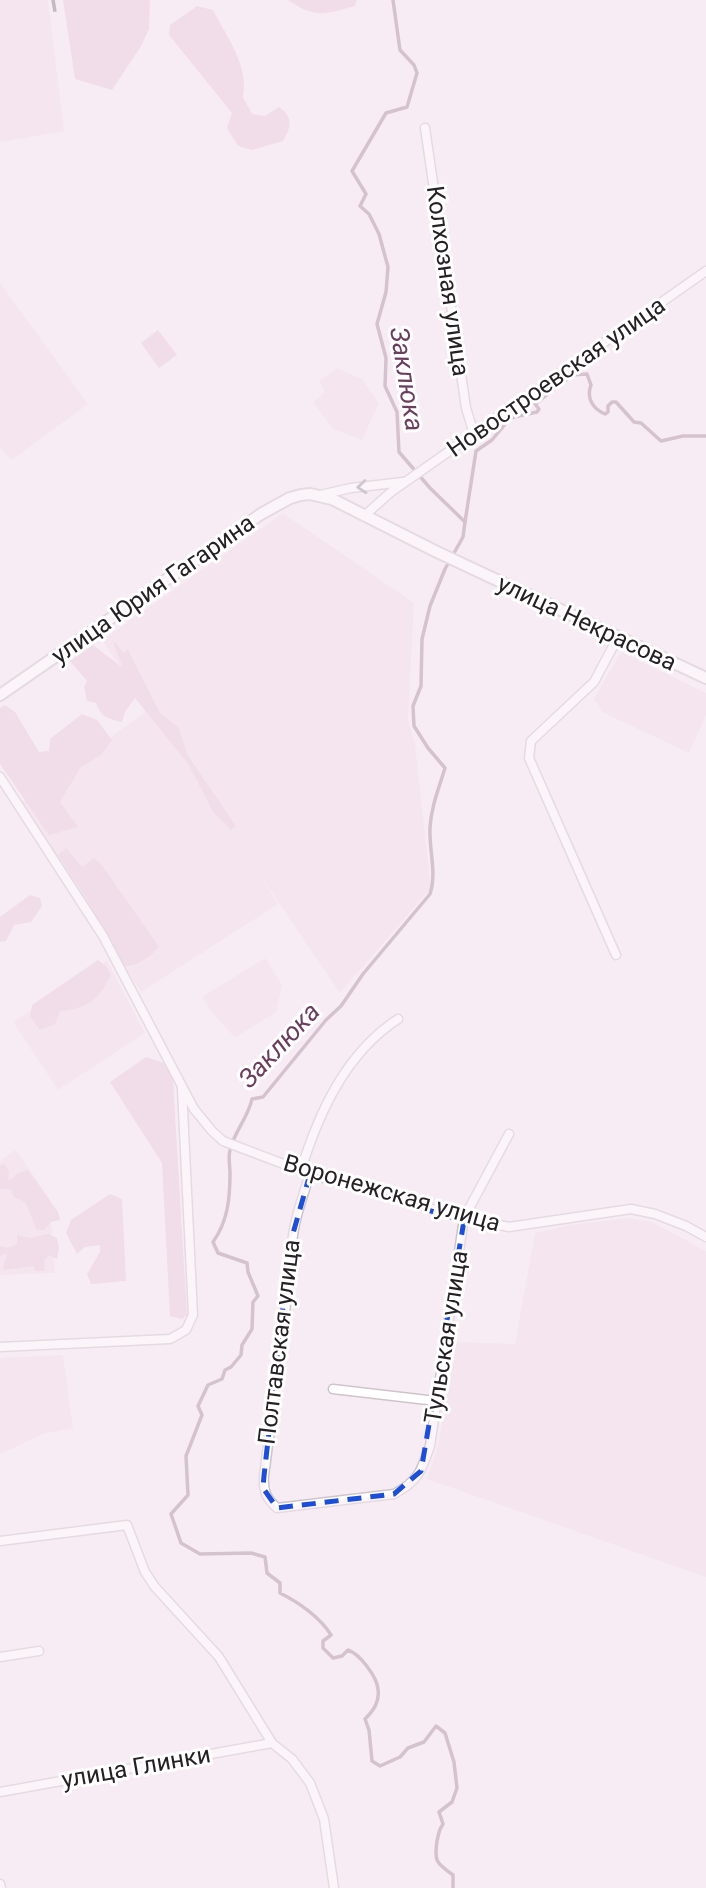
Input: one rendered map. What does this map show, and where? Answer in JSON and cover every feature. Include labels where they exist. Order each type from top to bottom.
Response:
[{"type":"main road","points":[[315,495],[332,499],[364,516]]},
{"type":"main road","name":"улица Юрия Гагарина","points":[[0,695],[261,514],[290,498],[315,495]]},
{"type":"main road","name":"улица Некрасова","points":[[364,516],[706,678]]},
{"type":"street","name":"Колхозная улица","points":[[425,128],[467,408],[474,434]]},
{"type":"street","name":"Новостроевская улица","points":[[364,516],[406,482],[706,271]]},
{"type":"street","name":"Новостроевская улица","points":[[315,495],[406,482]]},
{"type":"street","points":[[617,956],[529,758],[531,741],[594,682],[618,637]]},
{"type":"street","points":[[0,777],[103,936],[182,1086],[193,1315],[186,1330],[170,1339],[0,1347]]},
{"type":"street","points":[[301,1170],[316,1124],[333,1090],[377,1033],[398,1019]]},
{"type":"street","name":"Воронежская улица","points":[[182,1086],[194,1109],[223,1141],[310,1174],[464,1218],[509,1227],[631,1209],[665,1218],[706,1237]]},
{"type":"street","name":"Тульская улица","points":[[394,1494],[411,1485],[421,1471],[430,1446],[464,1218],[509,1135]]},
{"type":"street","name":"Полтавская улица","points":[[310,1174],[290,1244],[291,1265],[263,1488],[268,1500],[277,1508],[394,1494]]},
{"type":"street","points":[[332,1389],[436,1401]]},
{"type":"street","points":[[0,1541],[127,1525],[145,1572],[155,1587],[219,1657],[272,1743],[292,1759],[310,1783],[324,1819],[334,1888]]},
{"type":"street","points":[[0,1657],[39,1651]]},
{"type":"street","name":"улица Глинки","points":[[0,1792],[272,1743]]},
{"type":"highlighted area","points":[[310,1174],[464,1221],[421,1471],[394,1494],[277,1508],[263,1488],[264,1476],[290,1244]]},
{"type":"shaded area","points":[[0,0],[48,0],[64,131],[0,142]]},
{"type":"shaded area","points":[[63,0],[150,0],[149,29],[112,90],[75,79]]},
{"type":"shaded area","points":[[288,0],[357,0],[355,6],[321,13],[306,10]]},
{"type":"shaded area","points":[[197,6],[213,10],[230,41],[243,74],[243,97],[252,114],[265,116],[279,107],[287,115],[290,123],[283,141],[252,150],[238,146],[227,128],[232,113],[169,35],[170,25]]},
{"type":"shaded area","points":[[0,283],[88,404],[12,460],[0,448]]},
{"type":"shaded area","points":[[158,330],[177,355],[159,368],[141,343]]},
{"type":"shaded area","points":[[337,368],[362,379],[379,403],[362,440],[333,429],[313,402],[325,392],[319,381]]},
{"type":"shaded area","points":[[283,513],[414,603],[408,720],[415,744],[431,888],[340,993],[254,866],[278,904],[141,992],[22,802],[149,709],[102,640]]},
{"type":"shaded area","points":[[115,642],[123,653],[128,650],[160,713],[178,727],[188,756],[236,826],[231,830],[213,812],[189,765],[135,698],[125,712],[122,722],[106,717],[96,703],[87,701],[84,687],[87,681],[70,661],[93,645],[123,668]]},
{"type":"shaded area","points":[[621,652],[706,693],[706,715],[689,753],[602,712],[594,699]]},
{"type":"shaded area","points":[[5,705],[15,712],[39,752],[49,751],[50,739],[82,714],[97,720],[112,740],[101,755],[80,768],[60,802],[78,827],[49,835],[0,764],[0,708]]},
{"type":"shaded area","points":[[66,848],[82,867],[94,858],[101,864],[159,947],[148,957],[134,965],[124,966],[58,855]]},
{"type":"shaded area","points":[[30,895],[40,898],[42,906],[31,922],[14,925],[6,941],[0,942],[0,917]]},
{"type":"shaded area","points":[[265,958],[282,985],[276,1012],[235,1038],[202,997]]},
{"type":"shaded area","points":[[98,960],[106,966],[111,975],[102,990],[85,1005],[60,1011],[55,1024],[40,1030],[30,1016],[32,1005]]},
{"type":"shaded area","points":[[107,961],[145,1033],[58,1090],[13,1022]]},
{"type":"shaded area","points":[[146,1057],[167,1064],[173,1080],[187,1315],[182,1319],[170,1316],[162,1163],[110,1082]]},
{"type":"shaded area","points":[[16,1150],[49,1198],[55,1273],[0,1275],[0,1161]]},
{"type":"shaded area","points":[[4,1164],[9,1171],[8,1180],[28,1170],[58,1212],[60,1220],[51,1222],[44,1230],[37,1230],[25,1202],[14,1197],[11,1189],[0,1189],[0,1166]]},
{"type":"shaded area","points":[[110,1194],[122,1199],[126,1281],[91,1284],[87,1274],[100,1252],[100,1245],[85,1247],[77,1254],[66,1233],[71,1220]]},
{"type":"shaded area","points":[[628,1218],[652,1222],[706,1251],[706,1577],[427,1479],[438,1446],[457,1342],[515,1344],[535,1233],[570,1225]]},
{"type":"shaded area","points":[[48,1234],[57,1238],[59,1248],[57,1259],[49,1255],[44,1261],[45,1271],[35,1271],[34,1266],[3,1270],[7,1253],[0,1256],[0,1246],[8,1248],[17,1244],[17,1235],[30,1238]]},
{"type":"shaded area","points":[[63,1355],[73,1428],[43,1434],[0,1454],[0,1358]]},
{"type":"waterway","name":"Заклюка","points":[[393,0],[400,50],[414,65],[417,73],[407,107],[386,113],[352,171],[366,194],[360,206],[369,214],[379,234],[388,267],[386,292],[377,324],[386,358],[385,386],[397,412],[399,452],[430,488],[465,522],[463,537],[445,569],[430,606],[422,639],[421,686],[413,706],[414,726],[445,768],[431,820],[432,886],[430,894],[363,974],[341,1006],[326,1020],[263,1097],[252,1099],[232,1143],[229,1156],[229,1200],[222,1226],[213,1242],[218,1253],[247,1263],[258,1296],[253,1302],[252,1329],[242,1345],[241,1355],[225,1370],[222,1379],[208,1385],[198,1406],[202,1415],[186,1456],[188,1495],[171,1514],[181,1543],[200,1554],[251,1553],[265,1557],[267,1573],[280,1583],[280,1593],[308,1611],[331,1635],[323,1641],[323,1648],[333,1658],[342,1656],[348,1650],[353,1652],[367,1666],[375,1678],[378,1694],[375,1706],[365,1719],[369,1730],[372,1761],[380,1766],[400,1757],[408,1748],[424,1742],[436,1726],[445,1733],[454,1762],[457,1788],[452,1802],[439,1812],[443,1824],[436,1853],[440,1864],[453,1875],[453,1888]]},
{"type":"waterway","points":[[465,522],[476,451],[492,440],[510,418],[537,412],[539,409],[535,404],[572,375],[587,374],[591,385],[590,399],[597,409],[605,414],[608,412],[608,406],[616,402],[634,422],[641,423],[661,441],[683,436],[706,436]]},
{"type":"railway","points":[[53,0],[57,23]]}]
